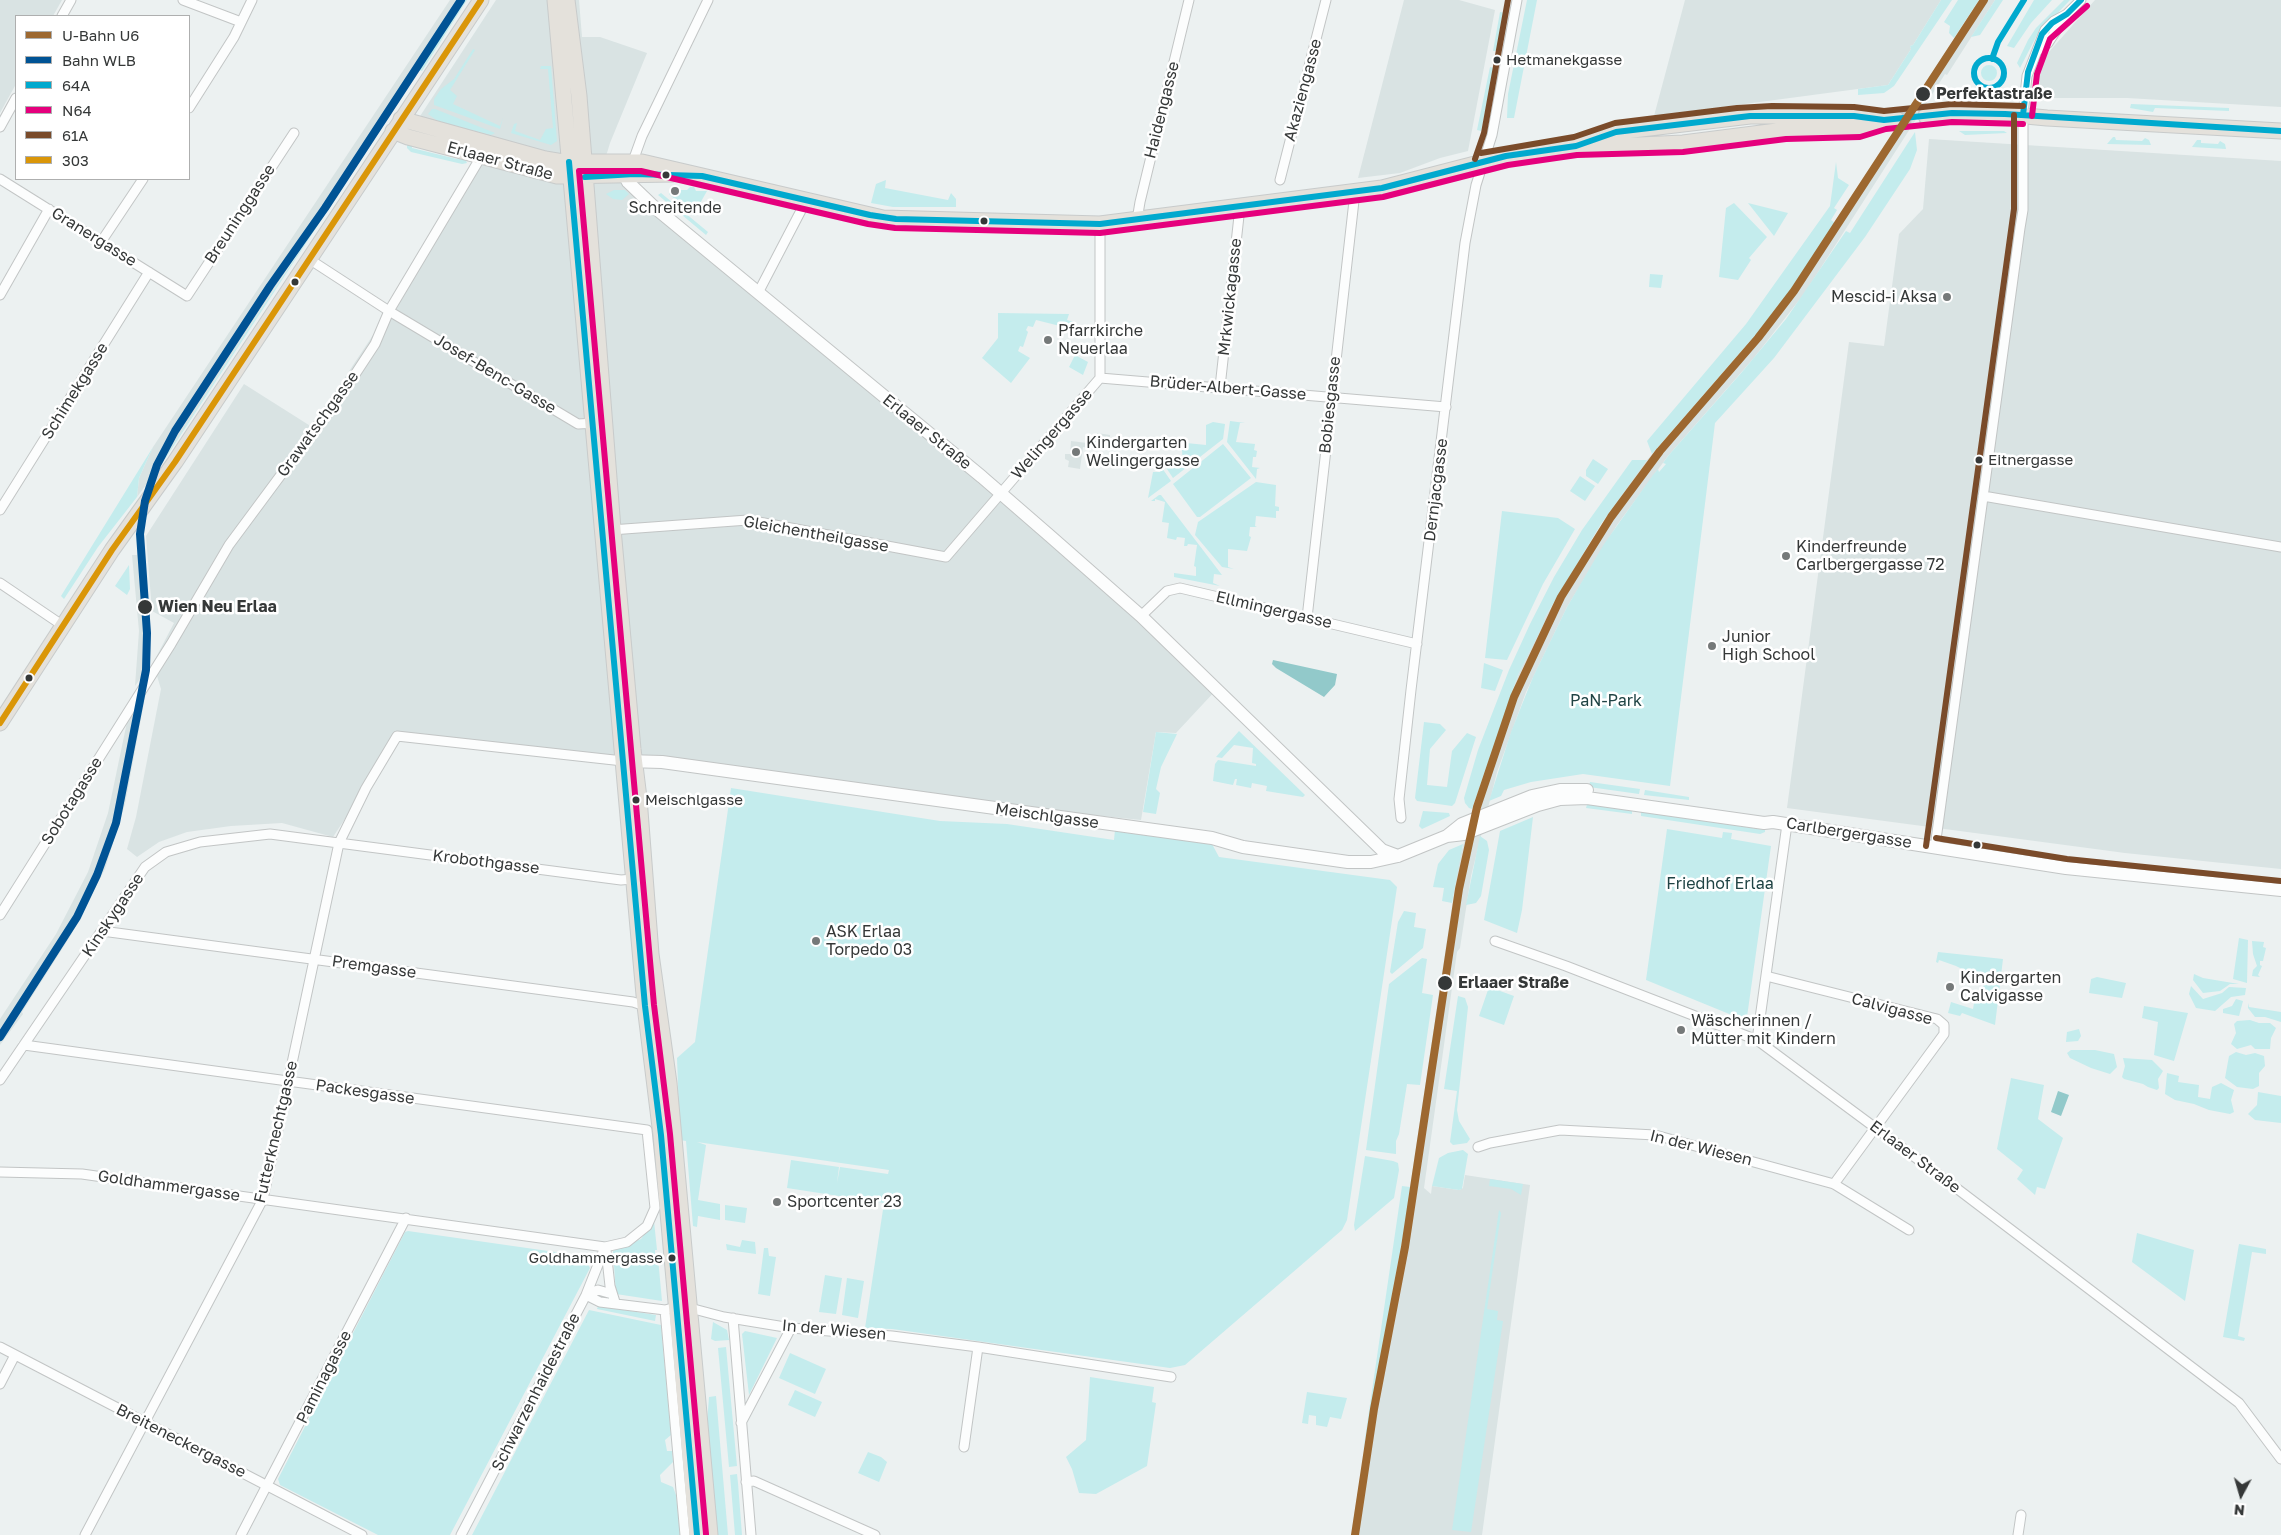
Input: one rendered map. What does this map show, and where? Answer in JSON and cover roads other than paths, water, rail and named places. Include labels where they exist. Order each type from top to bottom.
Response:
[{"type":"main road","points":[[0,723],[62,625],[112,550],[181,455],[481,0]]},
{"type":"main road","points":[[555,0],[577,170],[629,761],[634,879],[645,1006],[661,1136],[697,1535]]},
{"type":"main road","points":[[568,0],[578,88],[577,170]]},
{"type":"main road","points":[[1926,116],[1979,113],[2281,131]]},
{"type":"main road","points":[[633,161],[665,166],[870,215],[896,219],[1100,224],[1354,192],[1400,184],[1510,156],[1576,146],[1616,132],[1738,117],[1772,115],[1854,116],[1890,119]]},
{"type":"main road","name":"Erlaaer Straße","points":[[397,125],[408,137],[550,174],[633,161]]},
{"type":"main road","name":"Erlaaer Straße","points":[[397,125],[546,159],[577,170],[624,174]]},
{"type":"main road","points":[[624,174],[702,176]]},
{"type":"main road","points":[[629,761],[640,798],[651,954],[669,1083],[677,1308],[710,1535]]},
{"type":"street","points":[[63,15],[71,0]]},
{"type":"street","points":[[183,0],[241,22]]},
{"type":"street","points":[[190,106],[241,22],[252,0]]},
{"type":"street","points":[[633,161],[642,136],[708,0]]},
{"type":"street","name":"Haidengasse","points":[[1137,220],[1189,0]]},
{"type":"street","name":"Akaziengasse","points":[[1280,180],[1326,0]]},
{"type":"street","points":[[1483,162],[1492,135],[1517,0]]},
{"type":"street","points":[[1935,846],[2023,210],[2023,116],[2027,76],[2041,37],[2049,26],[2068,14],[2081,0]]},
{"type":"street","points":[[0,128],[15,100]]},
{"type":"street","name":"Breuninggasse","points":[[187,296],[294,133]]},
{"type":"street","name":"Grawatschgasse","points":[[144,687],[229,545],[352,379],[375,344],[390,311],[482,156]]},
{"type":"street","name":"Dernjacgasse","points":[[1401,818],[1399,799],[1465,243],[1476,185],[1483,162]]},
{"type":"street","name":"Erlaaer Straße","points":[[624,174],[628,182],[653,206],[1001,493],[1141,616],[1382,850],[1398,856]]},
{"type":"street","name":"Granergasse","points":[[0,179],[187,296]]},
{"type":"street","points":[[101,242],[143,180]]},
{"type":"street","name":"Bobiesgasse","points":[[1307,618],[1354,192]]},
{"type":"street","points":[[758,293],[807,199]]},
{"type":"street","name":"Mrkwickagasse","points":[[1220,387],[1240,207]]},
{"type":"street","points":[[0,295],[49,209]]},
{"type":"street","name":"Welingergasse","points":[[1001,493],[1100,378],[1100,224]]},
{"type":"street","name":"Josef-Benc-Gasse","points":[[309,259],[390,311],[578,424],[599,423]]},
{"type":"street","name":"Schimekgasse","points":[[0,510],[149,272]]},
{"type":"street","name":"Brüder-Albert-Gasse","points":[[1100,378],[1446,406]]},
{"type":"street","name":"Gleichentheilgasse","points":[[608,530],[748,520],[946,557],[1001,493]]},
{"type":"street","points":[[1983,496],[2281,547]]},
{"type":"street","points":[[0,584],[62,625]]},
{"type":"street","name":"Ellmingergasse","points":[[1141,616],[1167,591],[1180,588],[1417,644]]},
{"type":"street","name":"Sobotagasse","points":[[0,915],[144,687]]},
{"type":"street","name":"Meischlgasse","points":[[397,736],[629,761],[662,762],[1202,837],[1243,847],[1334,861],[1362,862],[1398,856]]},
{"type":"street","name":"Futterknechtgasse","points":[[85,1535],[263,1199],[339,844],[366,788],[397,736]]},
{"type":"street","name":"Carlbergergasse","points":[[1398,856],[1447,836],[1464,834],[1538,805],[1578,798],[1764,823],[1787,824],[2066,868],[2281,890]]},
{"type":"street","points":[[1757,1040],[1787,824]]},
{"type":"street","name":"Kinskygasse","points":[[0,1080],[145,867],[166,852],[200,842],[270,834],[339,844]]},
{"type":"street","name":"Krobothgasse","points":[[339,844],[621,880],[634,879]]},
{"type":"street","name":"Premgasse","points":[[102,931],[623,1000],[645,1006]]},
{"type":"street","name":"Erlaaer Straße","points":[[1495,941],[1566,966],[1757,1040],[2239,1403],[2281,1459]]},
{"type":"street","name":"Calvigasse","points":[[1766,976],[1937,1019],[1944,1025],[1944,1034],[1834,1184]]},
{"type":"street","name":"Packesgasse","points":[[24,1045],[648,1130],[655,1208],[647,1226]]},
{"type":"street","name":"In der Wiesen","points":[[1478,1147],[1560,1130],[1647,1134],[1834,1184],[1910,1230]]},
{"type":"street","name":"Goldhammergasse","points":[[0,1172],[82,1174],[605,1247],[627,1242],[647,1226]]},
{"type":"street","name":"Paminagasse","points":[[241,1535],[406,1218]]},
{"type":"street","points":[[605,1247],[613,1298]]},
{"type":"street","name":"Schwarzenhaidestraße","points":[[461,1535],[586,1295],[605,1247]]},
{"type":"street","points":[[586,1295],[600,1302],[613,1298],[677,1308],[685,1535]]},
{"type":"street","name":"In der Wiesen","points":[[677,1308],[791,1328],[892,1336],[978,1347],[1171,1377]]},
{"type":"street","points":[[733,1318],[751,1535]]},
{"type":"street","points":[[741,1423],[791,1328]]},
{"type":"street","name":"Breiteneckergasse","points":[[0,1347],[362,1535]]},
{"type":"street","points":[[964,1447],[978,1347]]},
{"type":"street","points":[[0,1384],[16,1355]]},
{"type":"street","points":[[746,1482],[754,1481],[874,1535]]},
{"type":"street","points":[[2018,1535],[2021,1515]]},
{"type":"tunnel","points":[[1896,119],[1926,116]]},
{"type":"metro line","name":"U6","points":[[1355,1535],[1374,1409],[1405,1247],[1459,889],[1477,807],[1514,697],[1561,597],[1611,517],[1660,451],[1758,338],[1794,291],[1984,0]]},
{"type":"rail line","name":"WLB","points":[[0,1037],[77,917],[97,875],[116,823],[146,670],[147,633],[140,534],[145,501],[157,465],[175,431],[270,286],[325,208],[461,0]]},
{"type":"place","name":"Hetmanekgasse","points":[[1497,60]]},
{"type":"place","name":"Perfektastraße","points":[[1923,94]]},
{"type":"place","name":"Schreitende","points":[[675,191]]},
{"type":"place","name":"Mescid-i Aksa","points":[[1947,297]]},
{"type":"place","name":"Pfarrkirche Neuerlaa","points":[[1048,340]]},
{"type":"place","name":"Kindergarten Welingergasse","points":[[1076,452]]},
{"type":"place","name":"Eitnergasse","points":[[1979,460]]},
{"type":"place","name":"Kinderfreunde Carlbergergasse 72","points":[[1786,556]]},
{"type":"place","name":"Wien Neu Erlaa","points":[[145,607]]},
{"type":"place","name":"Junior High School","points":[[1712,646]]},
{"type":"place","name":"Meischlgasse","points":[[636,800]]},
{"type":"place","name":"ASK Erlaa Torpedo 03","points":[[816,941]]},
{"type":"place","name":"Erlaaer Straße","points":[[1445,983]]},
{"type":"place","name":"Kindergarten Calvigasse","points":[[1950,987]]},
{"type":"place","name":"Wäscherinnen / Mütter mit Kindern","points":[[1681,1030]]},
{"type":"place","name":"Sportcenter 23","points":[[777,1202]]},
{"type":"place","name":"Goldhammergasse","points":[[672,1258]]},
{"type":"park label","name":"PaN-Park","points":[[1606,701]]},
{"type":"park label","name":"Friedhof Erlaa","points":[[1720,884]]}]
